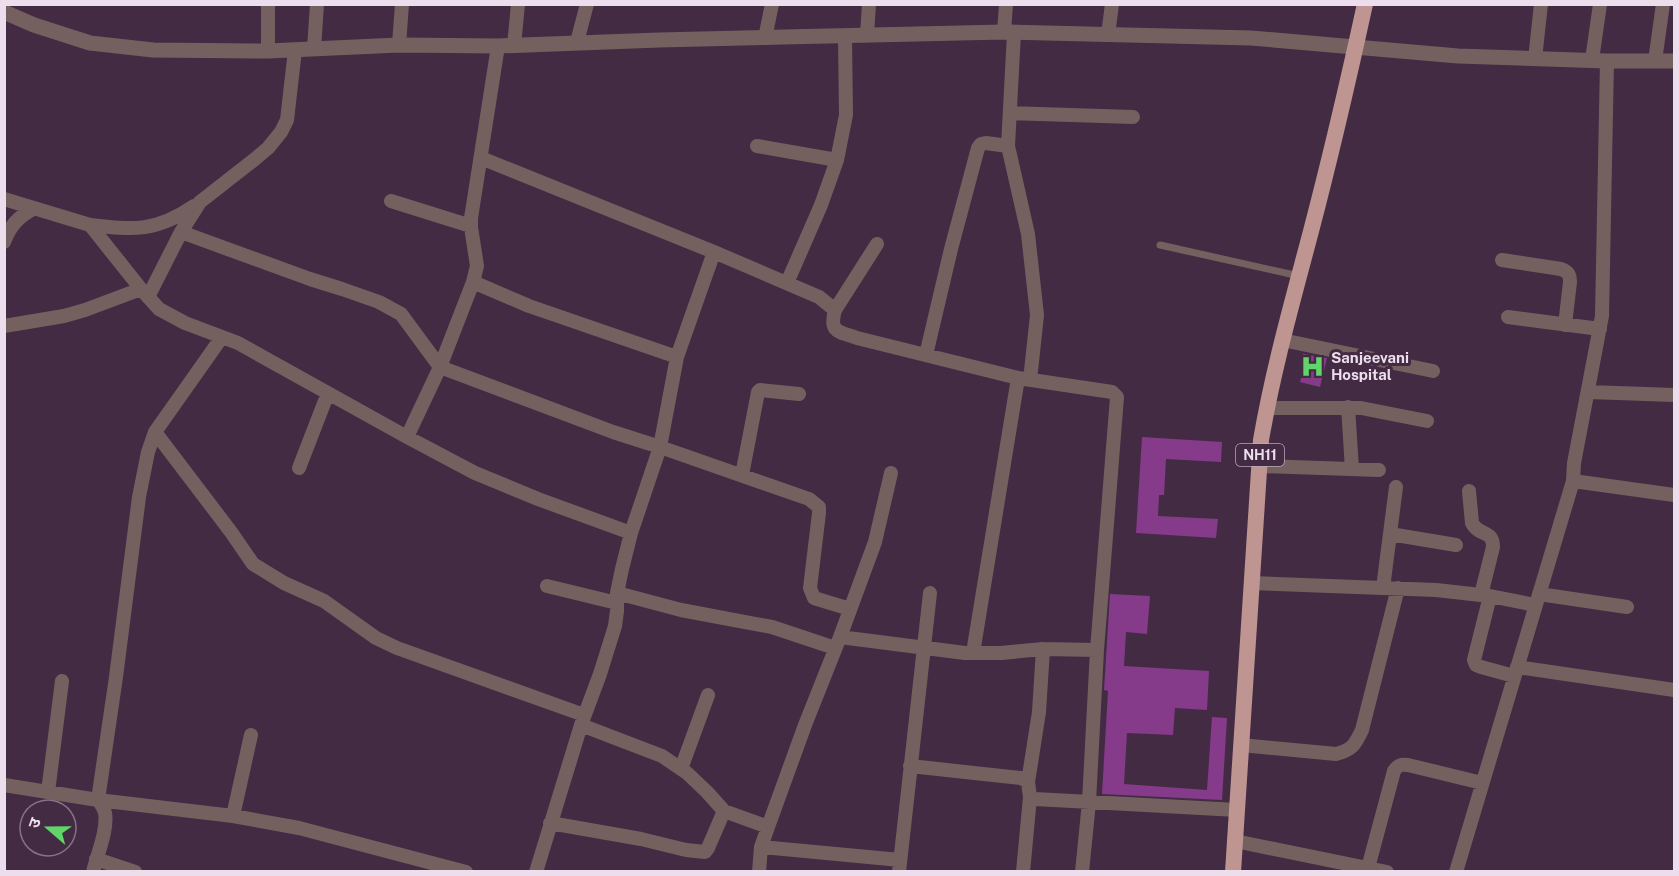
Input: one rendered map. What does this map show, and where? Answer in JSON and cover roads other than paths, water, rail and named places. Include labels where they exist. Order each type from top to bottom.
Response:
[{"type":"highway","name":"NH11","points":[[1233,872],[1261,440],[1282,340],[1330,157],[1365,4]]},
{"type":"street","points":[[268,4],[268,51]]},
{"type":"street","points":[[314,49],[317,4]]},
{"type":"street","points":[[399,45],[402,4]]},
{"type":"street","points":[[514,46],[518,4]]},
{"type":"street","points":[[577,42],[587,4]]},
{"type":"street","points":[[765,38],[772,4]]},
{"type":"street","points":[[867,35],[869,4]]},
{"type":"street","points":[[973,653],[1037,315],[1028,234],[1008,146],[1009,32],[1006,4]]},
{"type":"street","points":[[1108,35],[1112,4]]},
{"type":"street","points":[[1535,59],[1541,4]]},
{"type":"street","points":[[1456,872],[1573,482],[1600,329],[1602,316],[1600,4]]},
{"type":"street","points":[[1655,61],[1663,4]]},
{"type":"street","points":[[4,12],[90,43],[153,50],[268,51],[399,45],[514,46],[577,42],[1009,32],[1251,38],[1458,56],[1674,61]]},
{"type":"street","points":[[787,284],[821,205],[837,160],[846,115],[845,36]]},
{"type":"street","points":[[407,437],[440,367],[474,282],[477,266],[471,226],[498,46]]},
{"type":"street","points":[[4,199],[90,225],[124,229],[154,227],[180,216],[268,148],[281,132],[287,120],[295,50]]},
{"type":"street","points":[[1010,113],[1133,117]]},
{"type":"street","points":[[926,355],[978,148],[981,144],[986,143],[1008,146]]},
{"type":"street","points":[[758,146],[837,160]]},
{"type":"street","points":[[481,158],[819,297],[835,310]]},
{"type":"street","points":[[391,201],[471,226]]},
{"type":"street","points":[[4,326],[64,316],[145,293],[200,202]]},
{"type":"street","points":[[4,242],[14,223],[33,208]]},
{"type":"street","points":[[90,225],[159,309],[238,343],[475,473],[631,533]]},
{"type":"street","points":[[181,232],[394,310],[401,314],[440,367],[603,429],[809,499],[819,507],[811,594],[814,598],[850,609]]},
{"type":"street","points":[[877,244],[835,310],[832,322],[834,328],[839,332],[1024,379],[1112,392],[1117,397],[1097,650],[1083,872]]},
{"type":"street","points":[[536,872],[582,720],[615,626],[617,598],[631,533],[660,447],[677,357],[714,252]]},
{"type":"street","points":[[1502,260],[1562,269],[1567,272],[1570,282],[1565,325]]},
{"type":"street","points":[[474,282],[530,306],[677,357]]},
{"type":"street","points":[[1508,317],[1600,329]]},
{"type":"street","points":[[135,872],[95,865],[105,827],[104,808],[98,800],[139,497],[148,452],[155,432],[222,337]]},
{"type":"street","points":[[1282,340],[1433,371]]},
{"type":"street","points":[[742,475],[758,392],[760,390],[799,394]]},
{"type":"street","points":[[1588,392],[1674,395]]},
{"type":"street","points":[[299,468],[328,393]]},
{"type":"street","points":[[1267,408],[1348,407],[1427,421]]},
{"type":"street","points":[[1348,407],[1352,469]]},
{"type":"street","points":[[155,432],[253,564],[267,573],[324,602],[376,638],[582,720],[662,756],[707,792],[724,811],[768,826]]},
{"type":"street","points":[[1260,466],[1378,470]]},
{"type":"street","points":[[759,872],[761,847],[768,826],[875,542],[891,474]]},
{"type":"street","points":[[1573,482],[1674,495]]},
{"type":"street","points":[[1383,588],[1396,487]]},
{"type":"street","points":[[1469,491],[1472,524],[1474,528],[1491,536],[1493,540],[1474,660],[1476,665],[1481,668],[1674,690]]},
{"type":"street","points":[[1390,534],[1456,545]]},
{"type":"street","points":[[1252,583],[1398,588],[1627,607]]},
{"type":"street","points":[[547,586],[772,627],[837,643],[923,647],[973,653],[1043,649],[1097,650]]},
{"type":"street","points":[[1241,745],[1336,754],[1347,751],[1356,743],[1362,730],[1398,588]]},
{"type":"street","points":[[761,847],[900,866],[930,592]]},
{"type":"street","points":[[1023,872],[1030,797],[1028,782],[1039,712],[1043,649]]},
{"type":"street","points":[[48,792],[62,681]]},
{"type":"street","points":[[681,769],[708,695]]},
{"type":"street","points":[[233,816],[251,735]]},
{"type":"street","points":[[1368,868],[1397,766],[1408,765],[1482,783]]},
{"type":"street","points":[[910,766],[1021,778],[1028,782]]},
{"type":"street","points":[[4,785],[98,800],[233,816],[299,828],[466,872]]},
{"type":"street","points":[[1030,797],[1237,810]]},
{"type":"street","points":[[550,823],[705,852],[724,811]]},
{"type":"street","points":[[1235,841],[1387,872]]},
{"type":"lane","points":[[1160,245],[1300,276]]},
{"type":"place","name":"Sanjeevani Hospital","points":[[1313,367]]}]
